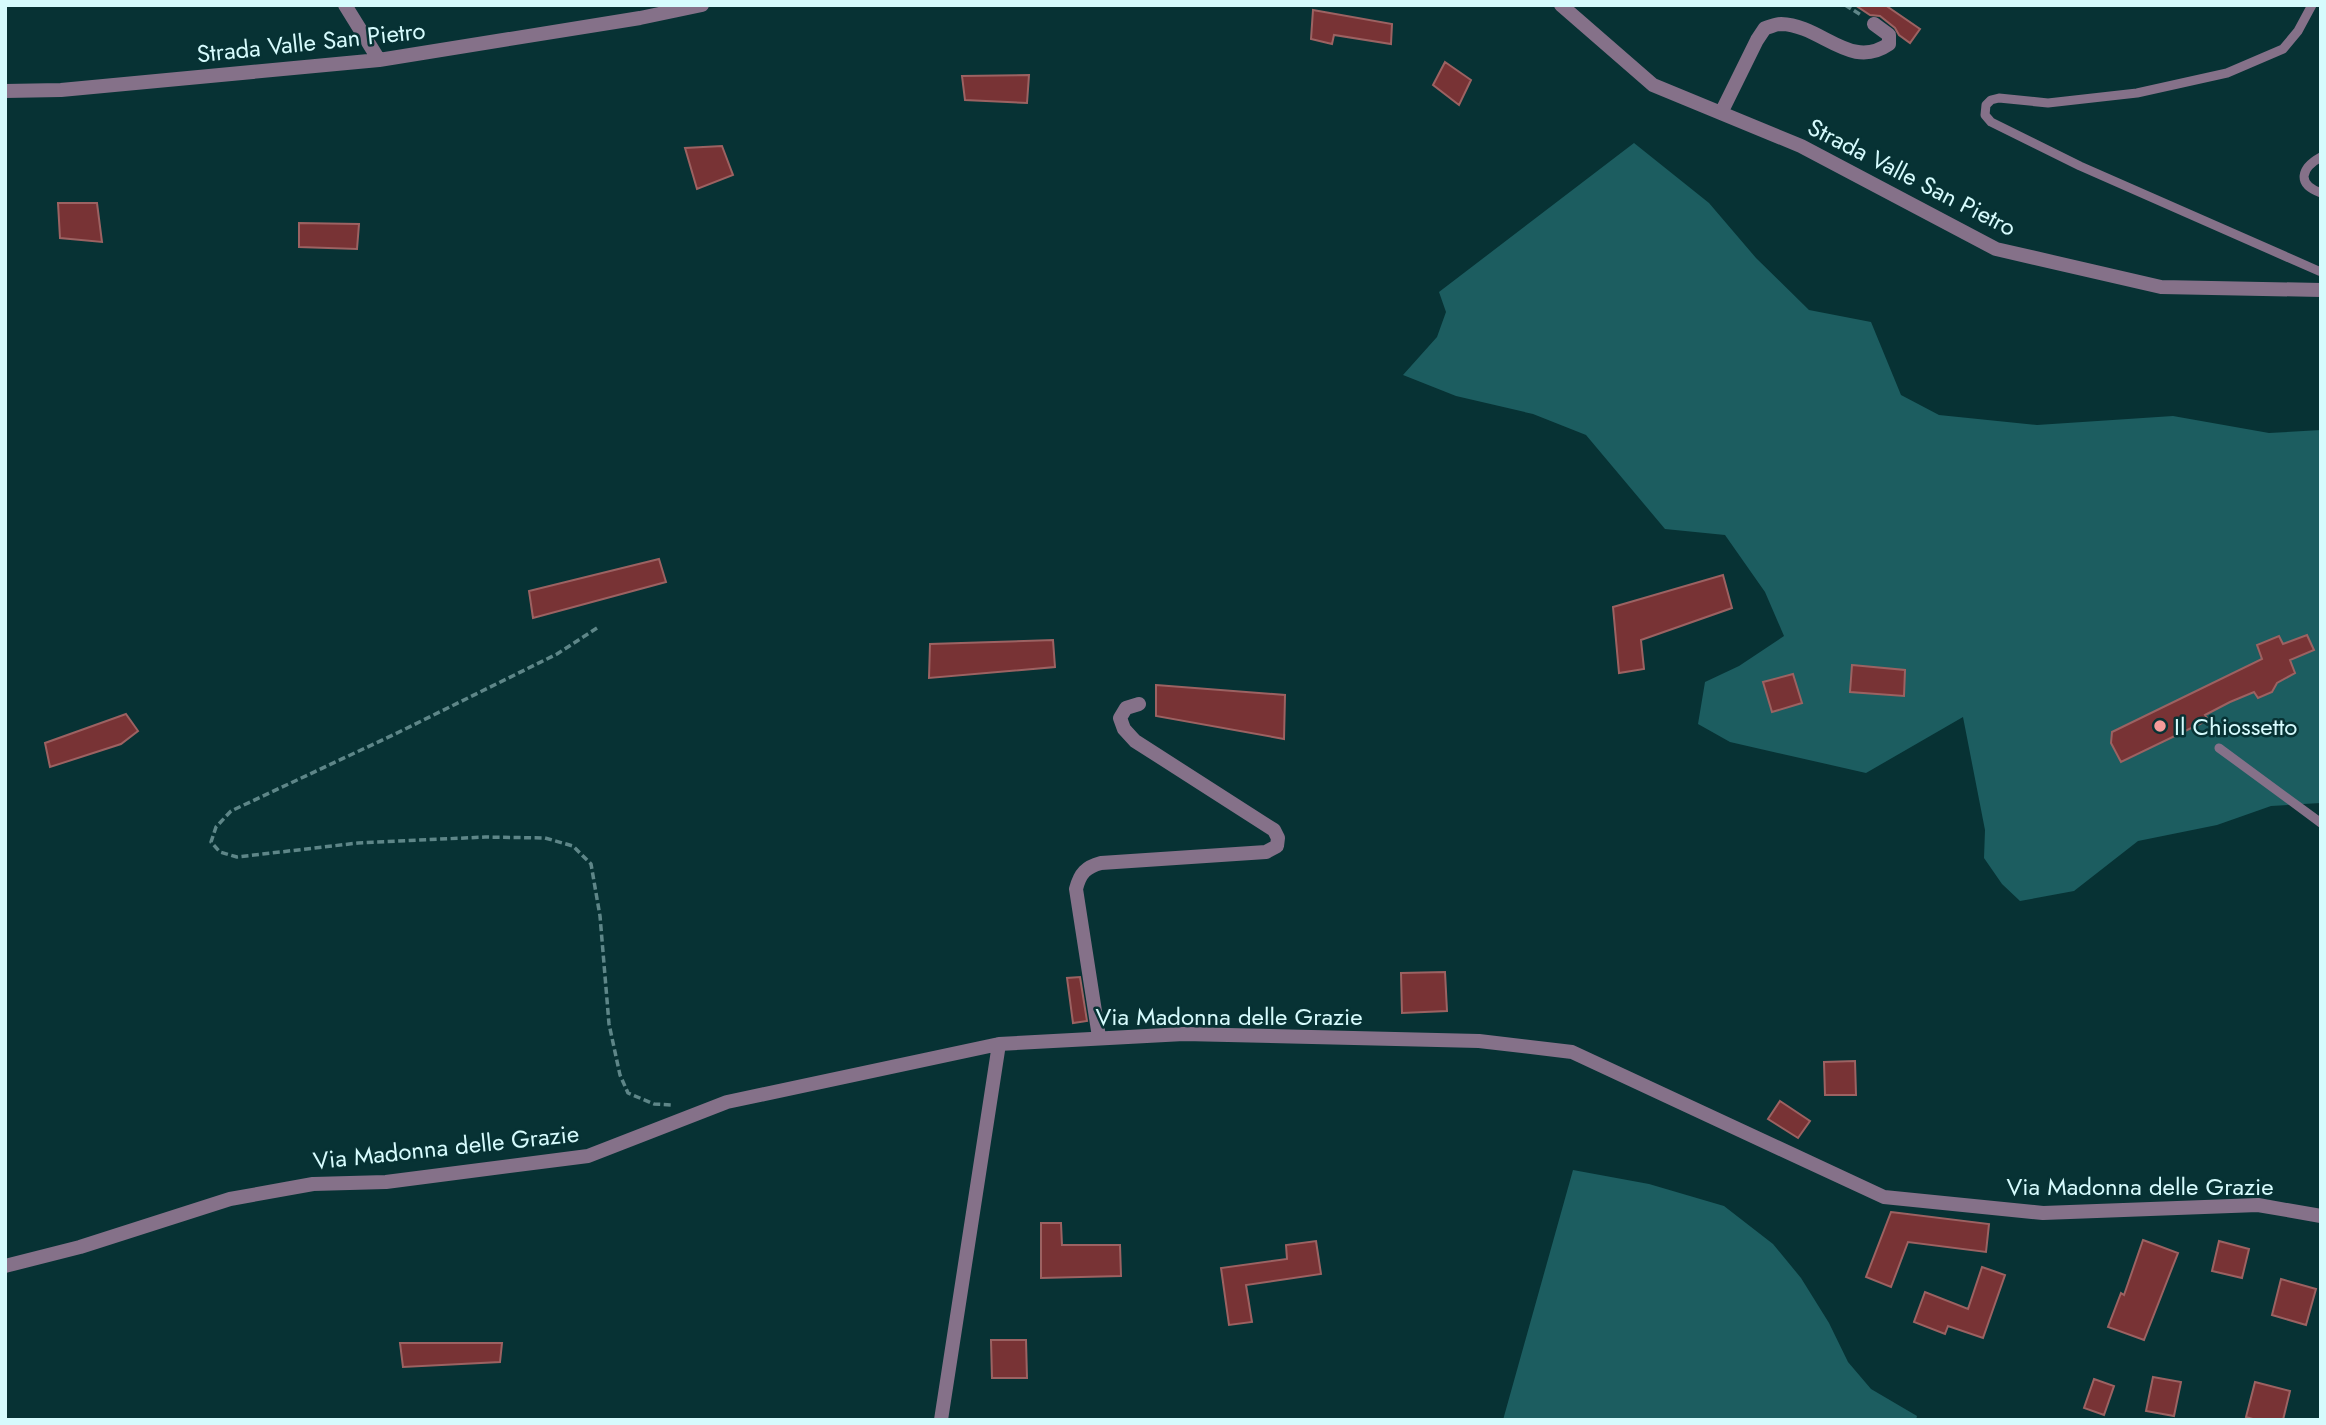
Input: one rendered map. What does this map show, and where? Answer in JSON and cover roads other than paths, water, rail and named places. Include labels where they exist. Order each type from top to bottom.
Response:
[{"type":"street","points":[[345,5],[379,60]]},
{"type":"street","name":"Strada Valle San Pietro","points":[[5,91],[61,90],[379,60],[640,18],[702,5]]},
{"type":"street","name":"Strada Valle San Pietro","points":[[1561,5],[1653,85],[1801,146],[1996,249],[2161,287],[2321,290]]},
{"type":"street","points":[[1721,113],[1765,28],[1780,24],[1806,29],[1856,53],[1869,53],[1879,51],[1889,44],[1889,35],[1874,24]]},
{"type":"street","points":[[1099,1037],[1076,889],[1079,877],[1087,867],[1101,863],[1266,852],[1277,846],[1278,838],[1274,830],[1135,741],[1124,729],[1120,718],[1126,708],[1139,704]]},
{"type":"street","name":"Via Madonna delle Grazie","points":[[5,1266],[80,1247],[230,1199],[313,1184],[386,1182],[588,1156],[727,1102],[999,1044],[1184,1034],[1479,1041],[1572,1052],[1884,1197],[2043,1213],[2258,1205],[2321,1216]]},
{"type":"street","points":[[941,1420],[999,1044]]},
{"type":"lane","points":[[2312,5],[2298,31],[2283,49],[2227,73],[2137,93],[2048,103],[1991,100],[1986,105],[1985,115],[1990,122],[2080,166],[2321,272]]},
{"type":"lane","points":[[2321,157],[2309,163],[2304,173],[2311,188],[2321,192]]},
{"type":"lane","points":[[2219,748],[2321,823]]},
{"type":"place","name":"Il Chiossetto","points":[[2160,726]]}]
